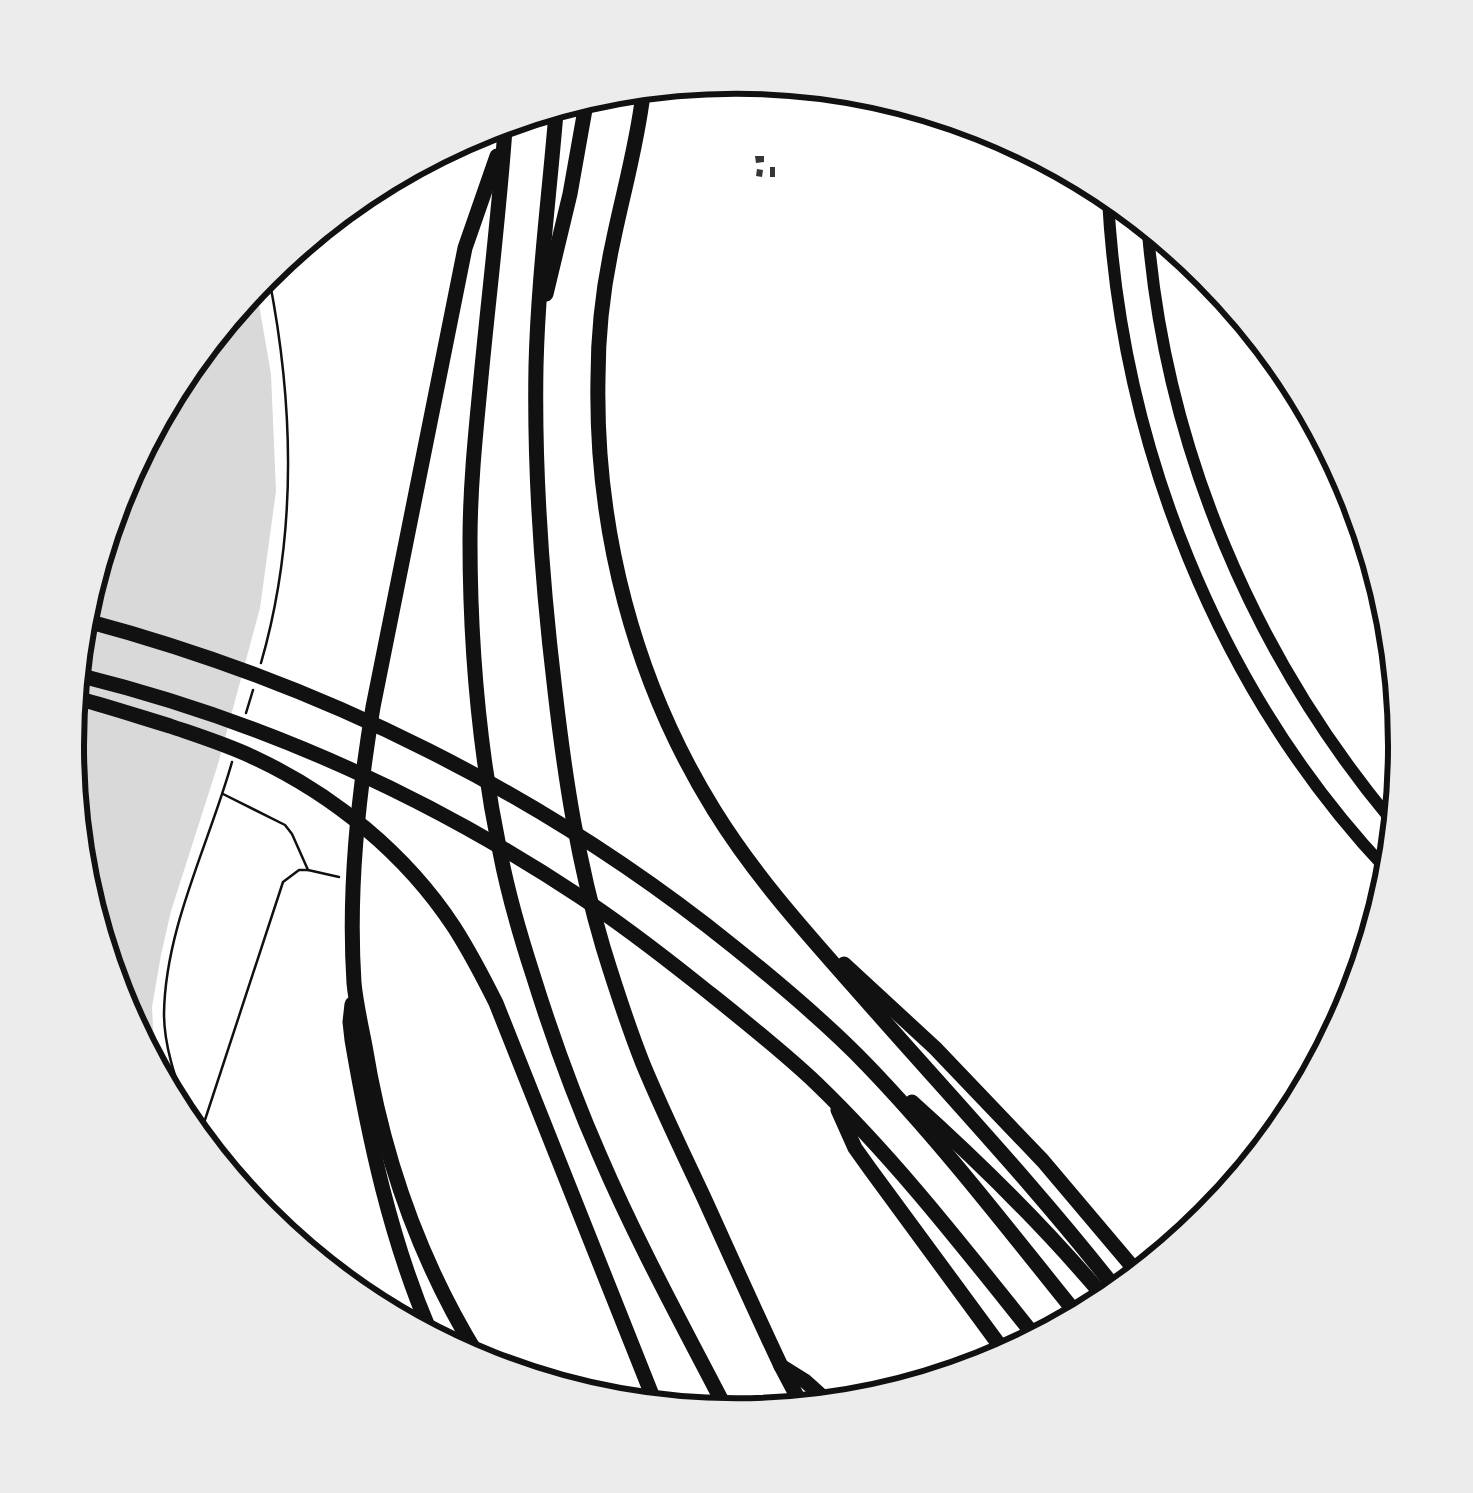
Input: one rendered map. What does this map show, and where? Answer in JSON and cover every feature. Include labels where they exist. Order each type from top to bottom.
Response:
[{"type":"highway","points":[[641,101],[636,139],[612,244],[602,305],[598,374],[599,450],[608,525],[615,563],[635,636],[661,708],[694,776],[734,841],[773,893],[1023,1176],[1109,1282]]},
{"type":"highway","points":[[538,319],[561,236],[584,112]]},
{"type":"highway","points":[[555,120],[538,319],[536,427],[540,547],[545,607],[563,761],[579,853],[602,944],[642,1062],[672,1132],[781,1366],[797,1396]]},
{"type":"highway","points":[[505,136],[473,457],[470,537],[471,617],[476,697],[486,777],[500,855],[519,931],[571,1086],[600,1157],[721,1399]]},
{"type":"highway","points":[[469,1342],[439,1288],[417,1238],[398,1187],[383,1135],[371,1082],[355,985],[353,881],[356,823],[363,765],[464,248],[503,137]]},
{"type":"highway","points":[[95,623],[239,668],[336,706],[430,750],[522,800],[610,855],[695,915],[776,981],[854,1052],[962,1173],[1071,1307]]},
{"type":"highway","points":[[87,677],[223,718],[317,754],[407,796],[495,844],[580,897],[661,955],[739,1017],[814,1081],[916,1189],[1029,1330]]},
{"type":"highway","points":[[85,700],[214,741],[255,758],[294,778],[365,828],[398,858],[427,891],[454,926],[492,995],[652,1394]]},
{"type":"highway","points":[[820,948],[850,969],[935,1048],[1043,1161],[1132,1265]]},
{"type":"highway","points":[[355,985],[350,1014],[351,1029],[372,1148],[398,1246],[426,1321]]},
{"type":"highway","points":[[868,1066],[923,1112],[998,1183],[1055,1241],[1098,1290]]},
{"type":"highway","points":[[835,1102],[855,1148],[999,1344]]},
{"type":"highway","points":[[781,1366],[805,1381],[820,1394]]},
{"type":"main road","points":[[1109,211],[1114,272],[1131,374],[1154,465],[1192,568],[1240,666],[1282,736],[1313,782],[1341,818],[1379,861]]},
{"type":"main road","points":[[1149,241],[1160,325],[1176,398],[1196,470],[1229,558],[1269,642],[1292,682],[1345,762],[1386,813]]},
{"type":"path","points":[[261,663],[272,618],[282,554],[288,462],[285,380],[271,289]]},
{"type":"path","points":[[245,719],[255,682]]},
{"type":"path","points":[[178,1084],[168,1046],[164,1015],[167,975],[175,932],[223,794],[234,756]]},
{"type":"path","points":[[223,794],[285,825],[292,834],[308,870]]},
{"type":"path","points":[[204,1123],[284,882],[299,870],[308,870],[353,881]]},
{"type":"shaded area","points":[[259,302],[271,374],[276,491],[260,608],[218,764],[171,911],[152,1007],[154,1040],[133,996],[118,956],[96,874],[89,832],[85,789],[85,704],[89,661],[96,619],[118,537],[133,497],[151,458],[171,420],[194,384],[219,349]]},
{"type":"building","points":[[755,156],[764,156],[764,162],[756,163]]},
{"type":"building","points":[[770,167],[775,167],[775,177],[770,177]]},
{"type":"building","points":[[757,169],[763,170],[762,177],[756,176]]}]
